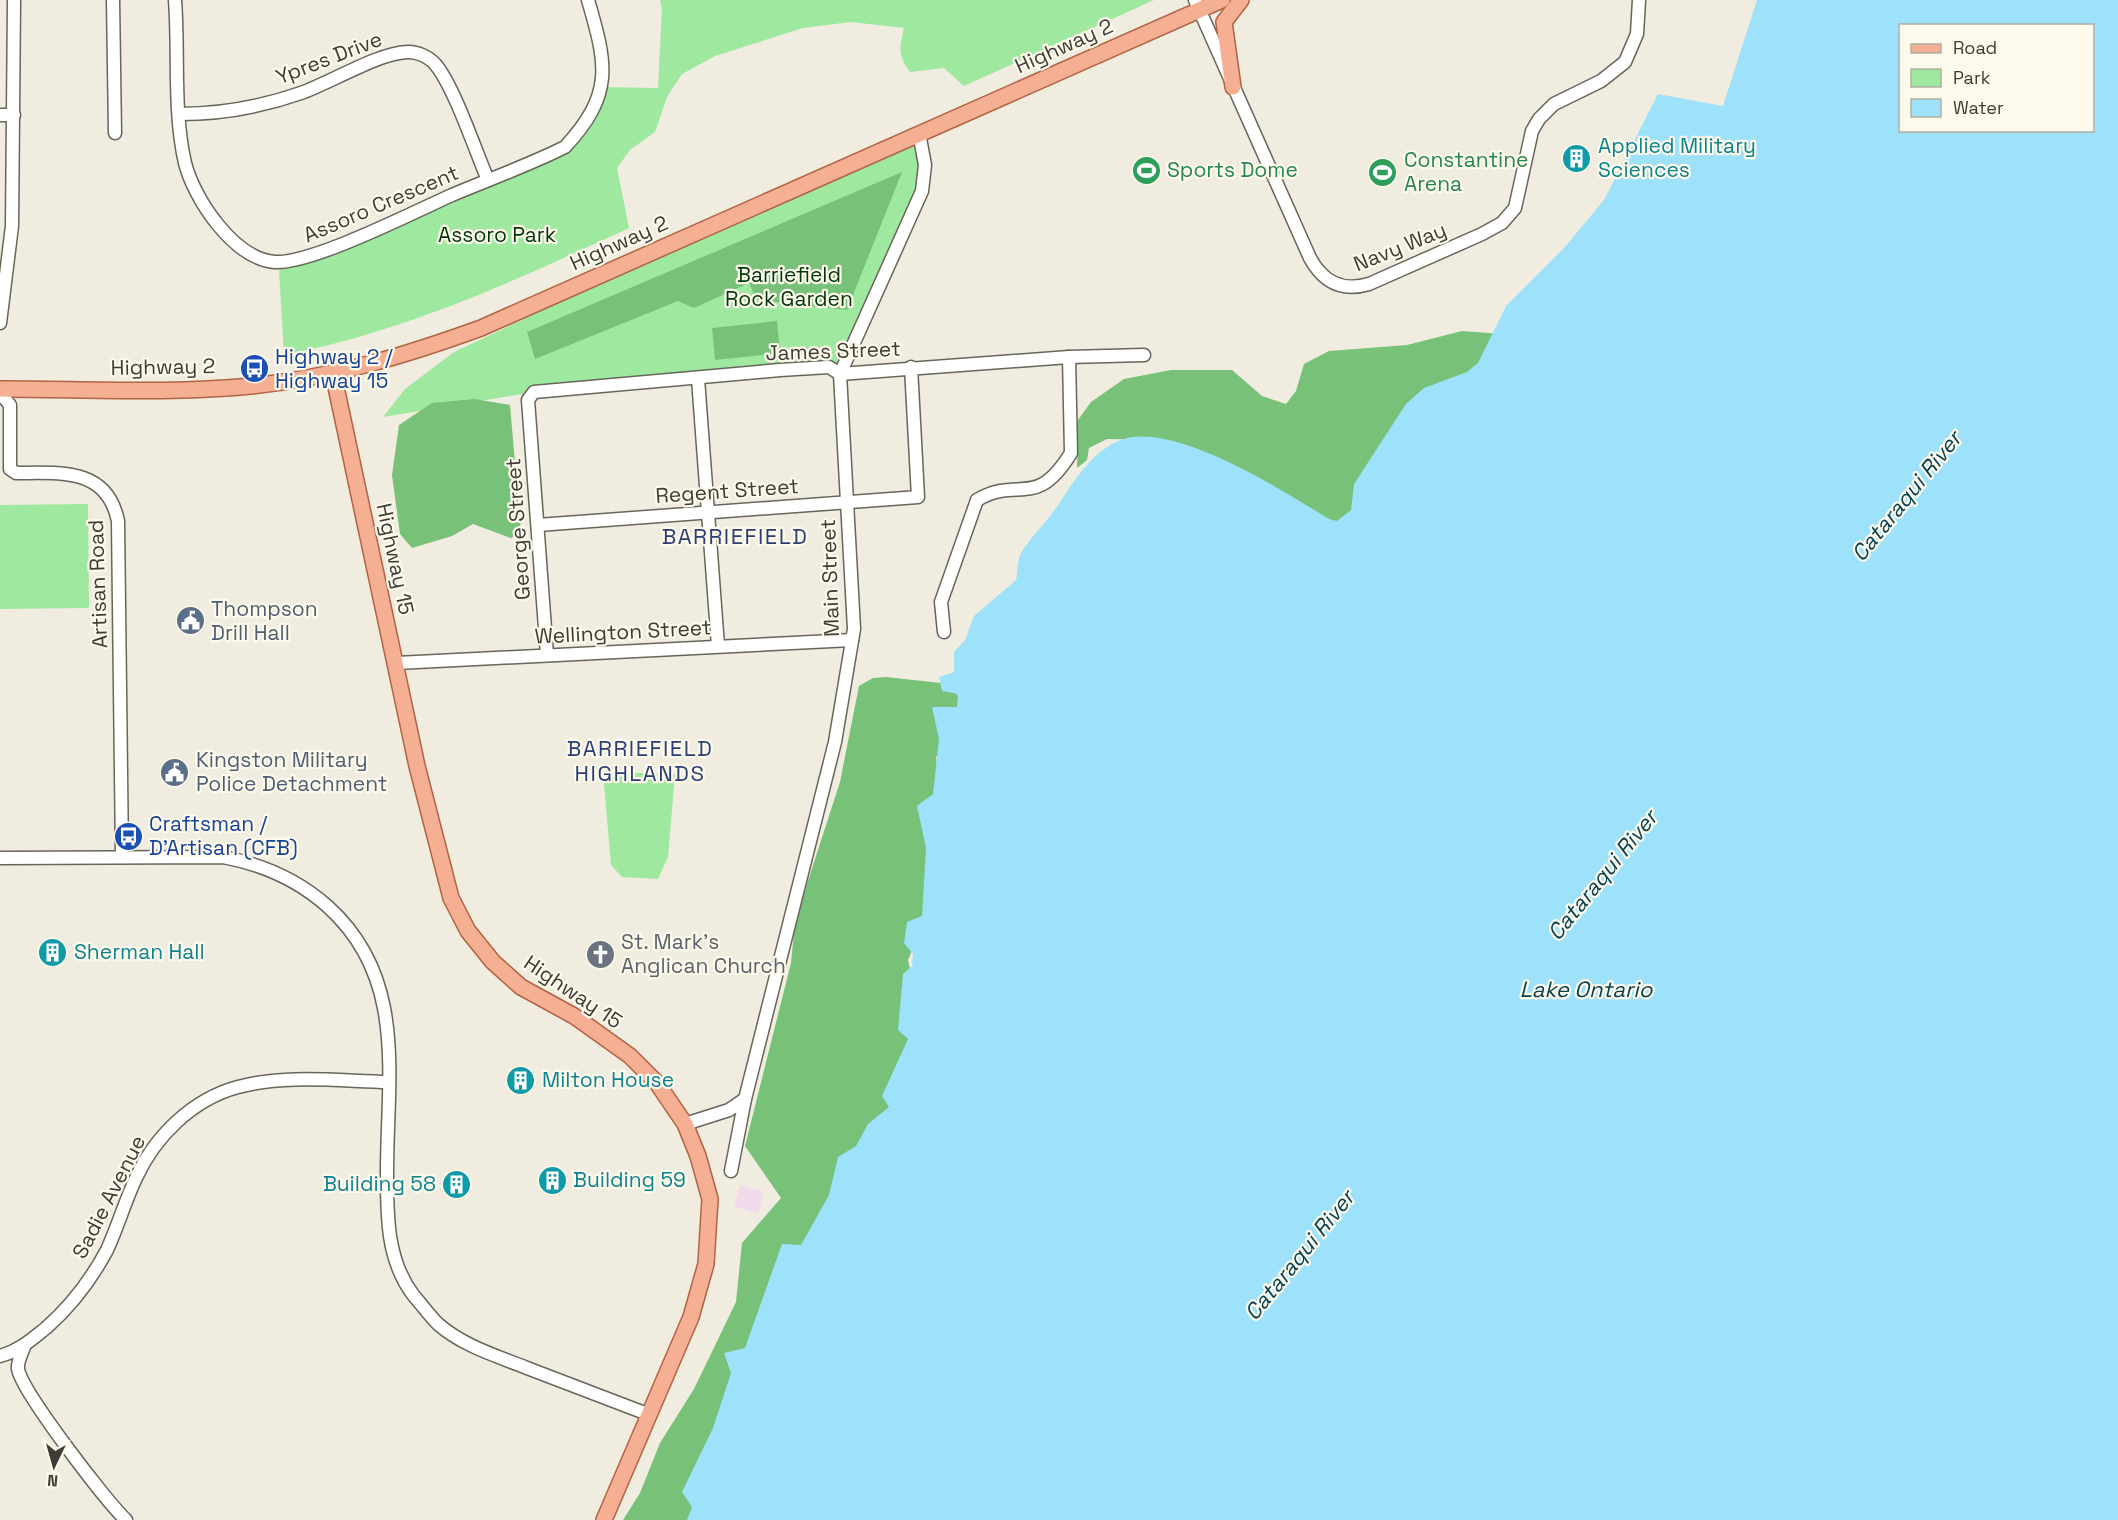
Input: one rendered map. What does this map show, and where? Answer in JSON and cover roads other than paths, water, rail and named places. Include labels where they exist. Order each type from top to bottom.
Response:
[{"type":"main road","name":"Highway 2","points":[[0,391],[187,390],[252,386],[333,373],[402,355],[481,328],[919,133],[1197,5],[1222,0]]},
{"type":"main road","points":[[1233,87],[1224,22],[1241,0]]},
{"type":"main road","name":"Highway 15","points":[[333,373],[397,663],[417,766],[451,898],[468,931],[493,962],[522,987],[574,1016],[630,1056],[657,1083],[685,1124],[710,1199],[706,1264],[681,1343],[604,1520]]},
{"type":"street","points":[[0,323],[12,226],[14,0]]},
{"type":"street","points":[[113,0],[115,133]]},
{"type":"street","name":"Assoro Crescent","points":[[175,0],[180,114],[186,164],[206,211],[245,252],[275,262],[320,253],[565,147],[585,125],[602,90],[601,46],[588,0]]},
{"type":"street","name":"Navy Way","points":[[1197,5],[1318,272],[1330,282],[1350,288],[1358,287],[1482,234],[1502,223],[1515,208],[1532,131],[1539,119],[1554,104],[1601,81],[1625,62],[1637,34],[1639,0]]},
{"type":"street","name":"Ypres Drive","points":[[180,114],[213,114],[244,109],[301,93],[395,53],[419,54],[434,62],[447,82],[488,180]]},
{"type":"street","points":[[0,115],[14,116]]},
{"type":"street","name":"Main Street","points":[[731,1171],[745,1099],[836,742],[852,640],[840,374],[922,191],[925,165],[919,133]]},
{"type":"street","name":"James Street","points":[[528,400],[534,392],[540,390],[828,367],[840,374],[1069,357],[1144,355]]},
{"type":"street","points":[[944,632],[941,602],[977,500],[989,492],[1029,490],[1044,485],[1063,466],[1071,453],[1069,357]]},
{"type":"street","name":"Regent Street","points":[[538,525],[918,496],[911,367]]},
{"type":"street","points":[[698,379],[718,646]]},
{"type":"street","name":"Artisan Road","points":[[0,391],[9,405],[10,469],[16,473],[71,475],[87,479],[100,487],[115,508],[118,521],[122,857]]},
{"type":"street","name":"George Street","points":[[528,400],[547,655]]},
{"type":"street","name":"Wellington Street","points":[[397,663],[852,640]]},
{"type":"street","points":[[0,858],[205,856],[251,862],[281,873],[327,904],[349,929],[367,958],[377,985],[386,1030],[389,1236],[397,1266],[413,1294],[439,1324],[468,1344],[650,1415]]},
{"type":"street","name":"Sadie Avenue","points":[[24,1347],[72,1304],[106,1250],[144,1162],[161,1137],[185,1115],[211,1097],[238,1087],[269,1082],[388,1082]]},
{"type":"street","points":[[685,1124],[729,1110],[745,1099]]},
{"type":"street","points":[[0,1358],[24,1347]]},
{"type":"street","points":[[18,1368],[24,1347]]},
{"type":"street","points":[[0,1358],[18,1368],[26,1387],[78,1461],[126,1520]]},
{"type":"water","name":"Lake Ontario","points":[[1757,0],[2118,0],[2118,1520],[687,1520],[692,1507],[682,1492],[713,1428],[731,1373],[724,1353],[745,1348],[782,1244],[801,1245],[829,1195],[838,1157],[856,1146],[868,1124],[889,1107],[882,1096],[908,1039],[898,1030],[903,974],[912,966],[913,954],[904,943],[907,922],[922,916],[926,848],[917,806],[933,794],[939,739],[932,707],[957,707],[958,694],[942,691],[939,677],[954,672],[954,652],[965,640],[974,616],[1016,580],[1021,553],[1087,465],[1104,449],[1124,439],[1146,437],[1172,441],[1200,450],[1258,477],[1329,519],[1337,521],[1351,510],[1354,484],[1406,404],[1424,388],[1467,372],[1478,363],[1506,306],[1564,248],[1604,200],[1658,94],[1723,106]]},
{"type":"place","name":"Applied Military Sciences","points":[[1577,158]]},
{"type":"place","name":"Sports Dome","points":[[1146,170]]},
{"type":"place","name":"Constantine Arena","points":[[1383,172]]},
{"type":"place","name":"Highway 2 / Highway 15","points":[[254,369]]},
{"type":"place","name":"Thompson Drill Hall","points":[[190,621]]},
{"type":"place","name":"Kingston Military Police Detachment","points":[[175,772]]},
{"type":"place","name":"Craftsman / D'Artisan (CFB)","points":[[128,836]]},
{"type":"place","name":"Sherman Hall","points":[[53,952]]},
{"type":"place","name":"St. Mark's Anglican Church","points":[[600,954]]},
{"type":"place","name":"Milton House","points":[[521,1080]]},
{"type":"place","name":"Building 59","points":[[552,1180]]},
{"type":"place","name":"Building 58","points":[[457,1184]]},
{"type":"district","name":"BARRIEFIELD","points":[[735,536]]},
{"type":"district","name":"BARRIEFIELD HIGHLANDS","points":[[640,760]]},
{"type":"park label","name":"Assoro Park","points":[[497,235]]},
{"type":"park label","name":"Barriefield Rock Garden","points":[[789,287]]},
{"type":"water label","name":"Cataraqui River","points":[[1906,496]]},
{"type":"water label","name":"Cataraqui River","points":[[1602,875]]},
{"type":"water label","name":"Cataraqui River","points":[[1299,1255]]}]
